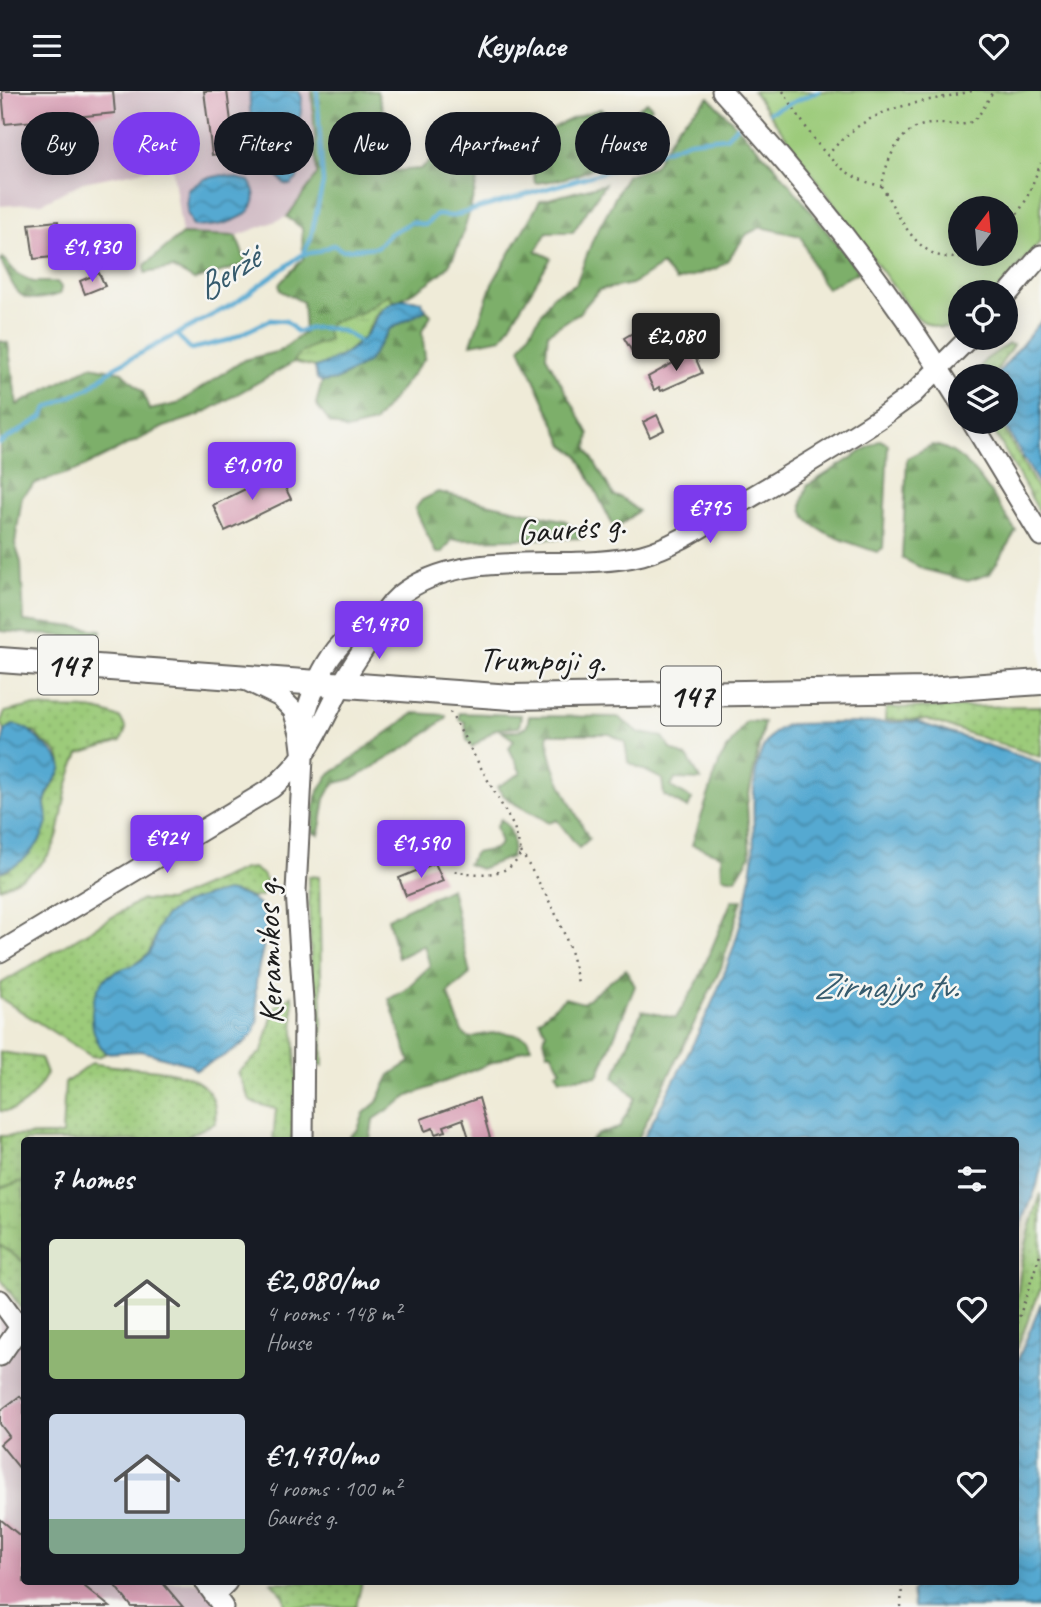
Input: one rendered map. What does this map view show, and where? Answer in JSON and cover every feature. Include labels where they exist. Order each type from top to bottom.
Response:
[{"type":"main road","name":"Trumpoji g.","points":[[0,660],[511,697],[708,696],[927,690],[1041,682]]},
{"type":"street","points":[[722,91],[823,206],[948,382]]},
{"type":"street","points":[[1018,282],[1041,255]]},
{"type":"street","name":"Gaurės g.","points":[[328,685],[371,638],[378,619],[399,596],[443,574],[472,567],[615,559],[662,548],[871,424],[913,394],[958,350]]},
{"type":"street","points":[[979,434],[1041,536]]},
{"type":"street","points":[[239,678],[280,697],[293,710],[300,733]]},
{"type":"street","points":[[300,733],[328,685]]},
{"type":"street","points":[[0,952],[272,788],[303,758],[319,735],[328,685]]},
{"type":"street","name":"Keramikos g.","points":[[300,733],[303,758],[296,891],[304,1017],[303,1137]]},
{"type":"street","points":[[0,1300],[21,1330]]},
{"type":"street","points":[[0,1356],[21,1332]]},
{"type":"path","points":[[783,91],[817,147],[855,177],[882,186]]},
{"type":"path","points":[[827,156],[856,126],[887,109],[972,91]]},
{"type":"path","points":[[948,258],[921,246],[898,216],[882,186],[887,158],[915,127],[970,122],[979,115],[993,91]]},
{"type":"path","points":[[1018,213],[1041,163]]},
{"type":"path","points":[[444,693],[452,718],[514,827],[521,852],[557,911],[570,943],[578,983]]},
{"type":"path","points":[[454,871],[479,876],[502,870],[515,864],[521,852]]},
{"type":"path","points":[[1019,1318],[1041,1251]]},
{"type":"path","points":[[901,1607],[902,1585]]},
{"type":"shaded area","points":[[0,91],[312,91],[313,112],[214,112],[214,175],[314,175],[314,125],[317,175],[287,217],[236,236],[182,234],[173,175],[200,175],[200,112],[113,112],[113,175],[120,175],[83,182],[42,203],[0,206]]},
{"type":"shaded area","points":[[0,1300],[21,1329],[21,1585],[207,1585],[218,1607],[0,1607]]},
{"type":"green space","points":[[312,91],[377,91],[383,110],[328,112],[328,175],[411,175],[411,170],[425,165],[425,175],[478,175],[460,241],[448,266],[431,281],[399,300],[393,302],[389,294],[361,313],[331,323],[329,340],[306,350],[294,362],[200,415],[164,427],[77,470],[36,483],[22,496],[15,544],[21,562],[24,621],[102,630],[98,639],[0,631],[0,341],[8,343],[17,405],[91,366],[122,372],[143,392],[149,410],[177,404],[244,360],[280,351],[305,332],[303,302],[281,291],[279,284],[303,259],[302,228],[287,217],[317,175]]},
{"type":"green space","points":[[753,91],[1041,91],[1041,241],[1007,280],[948,280],[948,327],[933,326],[910,310]]},
{"type":"green space","points":[[709,97],[775,166],[859,272],[827,288],[817,275],[801,236],[761,227],[747,234],[726,262],[715,269],[676,281],[662,265],[632,284],[599,290],[579,313],[548,333],[546,356],[589,434],[587,449],[614,496],[622,498],[638,511],[615,530],[578,455],[564,445],[520,348],[553,295],[576,284],[593,239],[627,175],[670,175],[670,139],[678,126]]},
{"type":"green space","points":[[647,102],[652,107],[648,112],[632,112]]},
{"type":"green space","points":[[575,118],[575,175],[535,183],[534,175],[561,175],[561,124]]},
{"type":"green space","points":[[605,184],[573,232],[547,232],[536,251],[551,258],[502,338],[471,344],[492,284],[540,201]]},
{"type":"green space","points":[[182,234],[236,236],[247,264],[194,280],[173,268],[145,273],[145,265]]},
{"type":"green space","points":[[3,258],[17,274],[33,282],[57,282],[61,287],[60,294],[36,299],[22,295],[16,290],[7,273],[1,261]]},
{"type":"green space","points":[[389,294],[393,302],[377,313],[363,339],[332,363],[315,367],[294,362],[304,351],[329,340],[327,330],[330,323],[361,313]]},
{"type":"green space","points":[[426,310],[431,315],[422,331],[425,358],[374,423],[347,430],[330,423],[316,404],[322,382],[336,380],[367,363],[390,329]]},
{"type":"green space","points":[[999,350],[1010,350],[1001,364],[982,364]]},
{"type":"green space","points":[[996,434],[1007,434],[1041,495],[1041,515]]},
{"type":"green space","points":[[880,440],[888,444],[883,548],[877,552],[822,531],[806,516],[802,506],[807,486]]},
{"type":"green space","points":[[932,445],[946,449],[970,466],[1016,531],[990,574],[968,581],[923,569],[902,558],[907,458]]},
{"type":"green space","points":[[438,492],[566,521],[582,538],[452,540],[442,553],[436,553],[415,509],[422,500]]},
{"type":"green space","points":[[32,706],[97,710],[121,719],[126,729],[121,741],[79,754],[70,776],[52,849],[42,863],[25,876],[0,888],[0,872],[8,870],[48,821],[46,798],[61,769],[57,753],[36,733],[13,725],[5,730],[0,723],[5,712]]},
{"type":"green space","points":[[1041,706],[1041,757],[928,720],[885,720],[886,708]]},
{"type":"green space","points":[[414,713],[446,715],[446,718],[415,742],[355,778],[333,784],[325,799],[319,835],[312,832],[316,796],[328,776]]},
{"type":"green space","points":[[459,713],[521,715],[519,727],[496,729],[472,747],[467,740],[465,722],[459,720]]},
{"type":"green space","points":[[529,716],[618,717],[640,733],[663,737],[671,749],[688,758],[701,780],[675,779],[671,787],[692,799],[688,808],[664,795],[662,779],[628,762],[625,742],[610,734],[548,734],[557,774],[589,839],[579,848],[557,820],[549,823],[514,803],[497,787],[521,773],[509,748],[514,740],[501,731],[518,731],[527,726]]},
{"type":"green space","points":[[746,721],[764,722],[747,804],[750,856],[736,879],[722,877],[721,855],[692,845],[720,760]]},
{"type":"green space","points":[[501,819],[509,827],[512,836],[511,857],[480,869],[467,864],[475,853],[495,849],[501,843],[496,827]]},
{"type":"green space","points":[[253,868],[264,876],[266,884],[262,896],[252,898],[238,893],[209,895],[173,910],[160,924],[149,953],[126,971],[114,972],[102,982],[92,1011],[101,1048],[107,1053],[98,1057],[91,1056],[0,998],[0,984],[141,900],[169,901],[244,869]]},
{"type":"green space","points":[[308,876],[319,877],[323,1066],[314,1064]]},
{"type":"green space","points":[[451,888],[470,974],[448,993],[462,1032],[469,1038],[491,1033],[511,1034],[527,1038],[531,1047],[409,1096],[373,1120],[371,1137],[349,1137],[358,1129],[364,1113],[377,1102],[390,1075],[410,1062],[389,999],[405,990],[430,966],[424,945],[398,958],[388,918]]},
{"type":"green space","points":[[732,900],[742,900],[721,968],[639,1137],[595,1137],[619,1128],[635,1098],[614,1077],[642,1011],[676,1018],[698,981]]},
{"type":"green space","points":[[626,969],[635,986],[598,1076],[560,1079],[556,1072],[561,1070],[551,1052],[548,1053],[544,1040],[546,1032],[539,1020],[565,998],[583,1003]]},
{"type":"green space","points":[[292,995],[297,1086],[292,1137],[273,1137],[276,1109],[251,1102],[238,1073],[262,1051],[275,1007]]},
{"type":"green space","points":[[0,1052],[41,1058],[47,1074],[28,1100],[8,1111],[0,1111]]},
{"type":"green space","points":[[92,1063],[173,1072],[191,1078],[205,1088],[214,1102],[215,1123],[185,1137],[21,1137],[21,1183],[0,1188],[0,1136],[62,1135],[65,1083]]},
{"type":"green space","points":[[21,1182],[21,1260],[0,1245],[0,1188]]},
{"type":"green space","points":[[1041,1193],[1041,1287],[1019,1343],[1019,1280],[1028,1234]]},
{"type":"green space","points":[[0,1245],[21,1260],[21,1308],[0,1278]]},
{"type":"green space","points":[[274,1585],[361,1585],[356,1607],[286,1607],[284,1596]]},
{"type":"water","points":[[250,91],[299,91],[302,98],[301,112],[251,112]]},
{"type":"water","points":[[223,175],[249,181],[254,193],[254,203],[239,218],[216,225],[193,226],[187,212],[188,190],[204,179]]},
{"type":"water","points":[[277,175],[298,175],[290,185],[285,184]]},
{"type":"water","points":[[403,299],[421,301],[426,310],[390,329],[367,363],[336,380],[322,382],[317,379],[315,367],[336,359],[360,342],[386,306]]},
{"type":"water","points":[[1041,321],[1041,488],[1010,434],[1018,434],[1018,364],[1006,364]]},
{"type":"water","name":"Zirnajys tv.","points":[[917,722],[1041,763],[1041,1166],[1037,1186],[1019,1230],[1019,1137],[644,1137],[695,1040],[725,971],[747,898],[753,860],[754,783],[758,764],[764,747],[774,733],[789,724]]},
{"type":"water","points":[[13,725],[30,731],[54,754],[61,767],[45,802],[47,820],[40,840],[23,860],[0,872],[0,751],[5,730]]},
{"type":"water","points":[[226,891],[246,896],[258,904],[264,914],[265,939],[256,984],[258,1017],[251,1036],[233,1051],[196,1070],[188,1064],[141,1051],[107,1053],[100,1045],[92,1024],[94,1000],[104,979],[145,957],[151,949],[160,923],[173,910],[190,901]]},
{"type":"water","points":[[1041,1303],[1041,1607],[914,1607],[912,1592],[916,1585],[1019,1585],[1019,1357]]},
{"type":"building","points":[[2,91],[113,91],[113,113],[21,112],[21,122],[5,124]]},
{"type":"building","points":[[204,91],[227,91],[230,112],[214,112],[212,155]]},
{"type":"building","points":[[58,221],[62,256],[34,259],[29,224]]},
{"type":"building","points":[[99,273],[105,286],[85,294],[80,281]]},
{"type":"building","points":[[643,327],[652,341],[633,353],[624,338]]},
{"type":"building","points":[[693,352],[702,373],[661,391],[659,387],[654,390],[648,377]]},
{"type":"building","points":[[657,415],[664,430],[650,437],[643,422]]},
{"type":"building","points":[[278,473],[291,499],[225,531],[213,505]]},
{"type":"building","points":[[435,863],[443,881],[406,896],[399,878]]},
{"type":"building","points":[[479,1098],[490,1137],[469,1137],[463,1119],[444,1126],[446,1131],[435,1134],[433,1128],[425,1131],[421,1119]]},
{"type":"building","points":[[21,1397],[21,1470],[0,1444],[9,1436],[0,1424],[0,1411]]},
{"type":"building","points":[[0,1519],[21,1536],[21,1585],[83,1585],[110,1607],[0,1607]]},
{"type":"building","points":[[114,1585],[165,1585],[183,1607],[132,1607]]},
{"type":"waterway","name":"Beržė","points":[[0,443],[42,417],[47,408],[89,388],[115,367],[235,303],[303,254],[310,241],[323,183],[317,91]]},
{"type":"waterway","points":[[770,112],[819,91]]},
{"type":"waterway","points":[[303,254],[317,252],[333,245],[342,250],[377,247],[389,234],[412,222],[425,225],[436,215],[453,216],[611,170],[690,141],[726,137],[737,126]]},
{"type":"waterway","points":[[177,335],[191,349],[229,340],[270,320],[286,321],[297,332],[329,328],[345,332],[358,341]]}]
